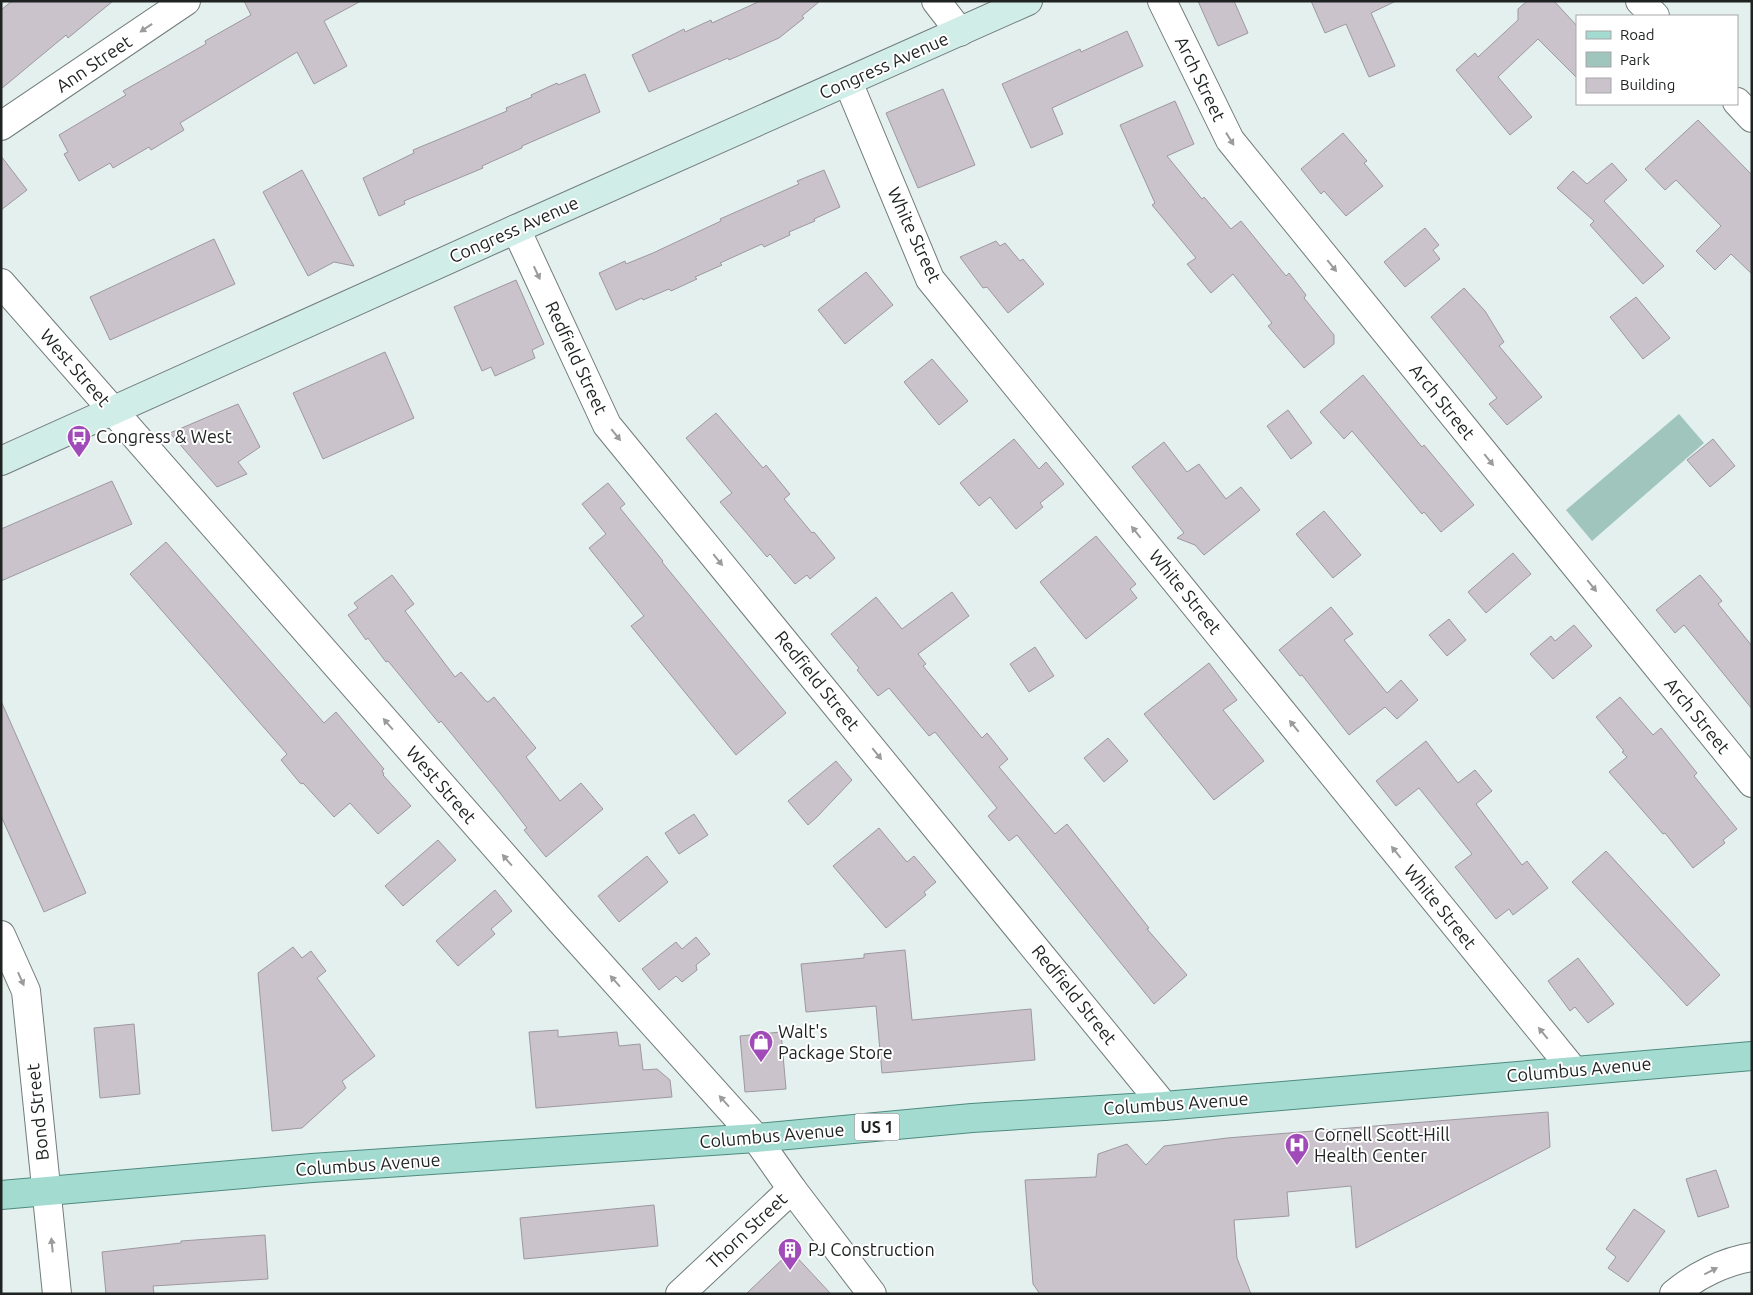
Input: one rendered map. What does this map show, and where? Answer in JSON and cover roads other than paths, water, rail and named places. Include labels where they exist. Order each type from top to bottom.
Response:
[{"type":"main road","name":"Congress Avenue","points":[[1,461],[1028,1]]},
{"type":"main road","name":"Columbus Avenue","points":[[1,1195],[312,1168],[756,1138],[972,1118],[1164,1106],[1752,1056]]},
{"type":"street","name":"Ann Street","points":[[1,126],[186,1]]},
{"type":"street","points":[[936,1],[960,32]]},
{"type":"street","name":"Arch Street","points":[[1162,1],[1230,140],[1752,783]]},
{"type":"street","points":[[1640,1],[1654,15]]},
{"type":"street","name":"White Street","points":[[848,82],[930,279],[1574,1071]]},
{"type":"street","points":[[1738,103],[1752,118]]},
{"type":"street","name":"Redfield Street","points":[[516,229],[608,424],[1164,1106]]},
{"type":"street","name":"West Street","points":[[1,283],[560,920],[756,1138],[792,1189],[872,1294]]},
{"type":"street","name":"Bond Street","points":[[1,935],[26,991],[57,1294]]},
{"type":"street","name":"Thorn Street","points":[[680,1294],[792,1189]]},
{"type":"street","points":[[1674,1294],[1713,1269],[1727,1263],[1752,1257]]},
{"type":"place","name":"Congress & West","points":[[79,458]]},
{"type":"place","name":"Walt's Package Store","points":[[761,1063]]},
{"type":"place","name":"Cornell Scott-Hill Health Center","points":[[1297,1166]]},
{"type":"place","name":"PJ Construction","points":[[790,1271]]}]
